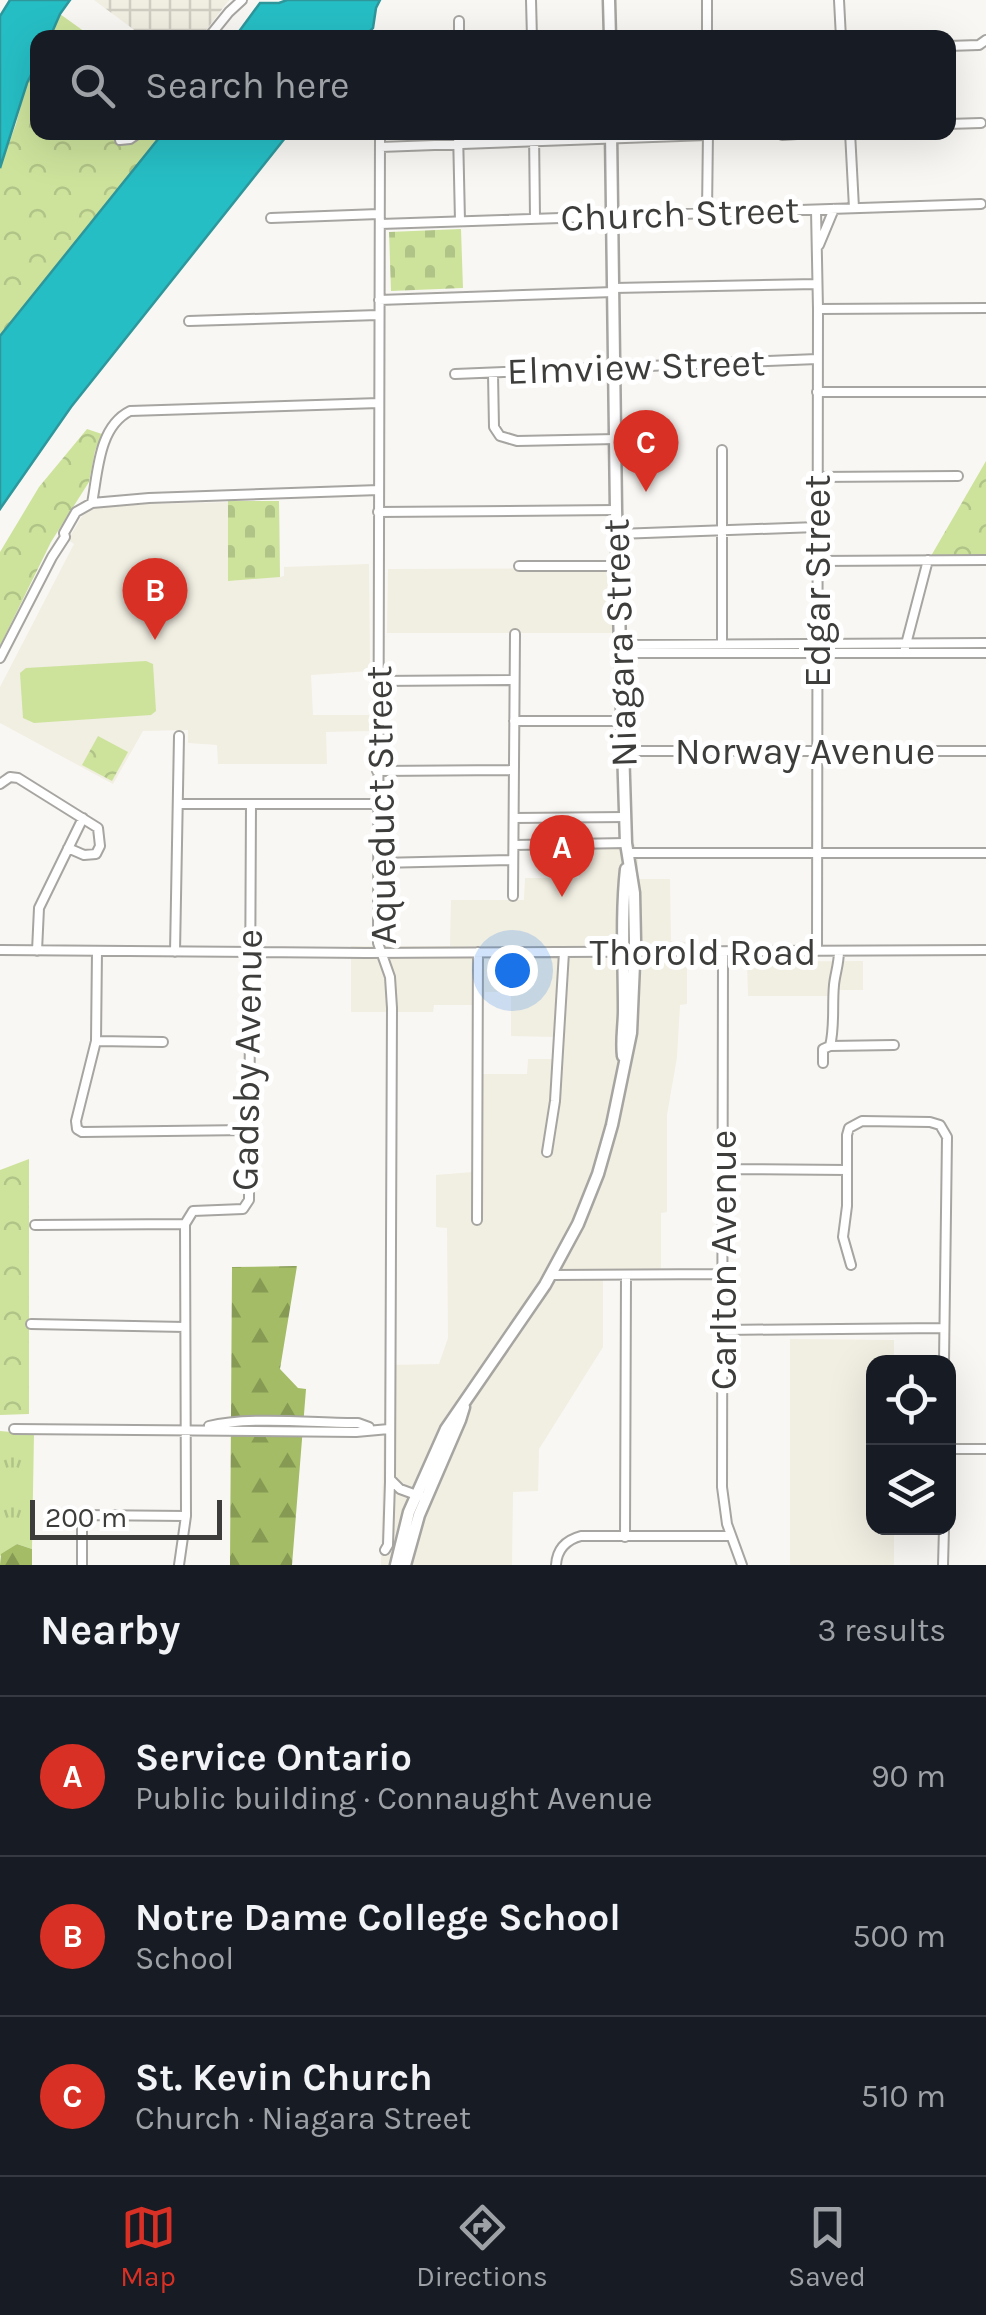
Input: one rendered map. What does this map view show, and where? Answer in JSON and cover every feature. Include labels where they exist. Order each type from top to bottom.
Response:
[{"type":"main road","points":[[609,0],[610,30]]},
{"type":"main road","name":"Niagara Street","points":[[405,1565],[421,1497],[446,1428],[552,1275],[578,1224],[612,1126],[624,1063],[621,1044],[629,952],[624,893],[627,848],[616,510],[611,140]]},
{"type":"main road","name":"Niagara Street","points":[[396,1565],[404,1528],[421,1497]]},
{"type":"street","points":[[215,30],[242,0]]},
{"type":"street","points":[[532,0],[532,30]]},
{"type":"street","points":[[707,0],[707,30]]},
{"type":"street","points":[[839,0],[841,30]]},
{"type":"street","points":[[458,21],[459,30]]},
{"type":"street","points":[[956,46],[979,45],[986,40]]},
{"type":"street","points":[[956,124],[981,123]]},
{"type":"street","name":"Aqueduct Street","points":[[380,140],[378,943],[390,977],[392,1008],[390,1476],[385,1550]]},
{"type":"street","points":[[458,140],[460,221]]},
{"type":"street","points":[[380,147],[501,140]]},
{"type":"street","points":[[534,140],[534,218]]},
{"type":"street","points":[[707,212],[708,140]]},
{"type":"street","points":[[850,140],[854,208]]},
{"type":"street","name":"Church Street","points":[[380,224],[981,204]]},
{"type":"street","points":[[818,250],[834,208]]},
{"type":"street","name":"Edgar Street","points":[[816,210],[817,952]]},
{"type":"street","points":[[271,218],[379,214]]},
{"type":"street","points":[[379,300],[817,284]]},
{"type":"street","points":[[818,309],[986,308]]},
{"type":"street","points":[[189,321],[378,316]]},
{"type":"street","name":"Elmview Street","points":[[455,374],[817,360]]},
{"type":"street","points":[[494,374],[497,433],[516,442],[616,439]]},
{"type":"street","points":[[818,392],[986,392]]},
{"type":"street","points":[[92,504],[100,454],[114,425],[122,415],[134,410],[379,403]]},
{"type":"street","points":[[722,450],[722,648]]},
{"type":"street","points":[[817,476],[958,476]]},
{"type":"street","points":[[0,658],[76,512],[92,504],[149,498],[379,490]]},
{"type":"street","points":[[378,512],[616,510]]},
{"type":"street","points":[[618,534],[817,528]]},
{"type":"street","points":[[905,653],[928,560]]},
{"type":"street","points":[[816,561],[986,560]]},
{"type":"street","points":[[518,566],[618,566]]},
{"type":"street","points":[[514,896],[515,634]]},
{"type":"street","points":[[817,648],[905,642],[986,643]]},
{"type":"street","points":[[621,649],[817,648],[986,653]]},
{"type":"street","points":[[378,680],[513,680]]},
{"type":"street","points":[[514,721],[622,721]]},
{"type":"street","points":[[175,952],[179,736]]},
{"type":"street","name":"Norway Avenue","points":[[623,752],[986,751]]},
{"type":"street","points":[[377,771],[513,770]]},
{"type":"street","points":[[0,784],[10,777],[18,778],[98,828],[98,852],[89,856],[68,848]]},
{"type":"street","points":[[178,804],[377,804]]},
{"type":"street","name":"Gadsby Avenue","points":[[180,1565],[186,1516],[185,1224],[193,1211],[244,1209],[249,1200],[252,804]]},
{"type":"street","points":[[514,818],[626,817]]},
{"type":"street","points":[[37,950],[39,908],[83,818]]},
{"type":"street","points":[[514,845],[986,853]]},
{"type":"street","points":[[378,862],[513,860]]},
{"type":"street","name":"Thorold Road","points":[[0,950],[986,950]]},
{"type":"street","points":[[97,951],[96,1041],[76,1121],[78,1128],[82,1132],[249,1130]]},
{"type":"street","points":[[830,1046],[839,951]]},
{"type":"street","points":[[477,1220],[478,952]]},
{"type":"street","points":[[547,1152],[556,1101],[564,952]]},
{"type":"street","name":"Carlton Avenue","points":[[723,952],[722,1488],[724,1512],[742,1565]]},
{"type":"street","points":[[96,1041],[163,1042]]},
{"type":"street","points":[[823,1063],[824,1049],[830,1046],[894,1045]]},
{"type":"street","points":[[852,1266],[843,1237],[848,1131],[859,1122],[938,1124],[946,1136],[944,1355]]},
{"type":"street","points":[[723,1169],[847,1170]]},
{"type":"street","points":[[36,1225],[185,1224]]},
{"type":"street","points":[[624,1537],[626,1274]]},
{"type":"street","points":[[552,1275],[722,1274]]},
{"type":"street","points":[[32,1324],[185,1326]]},
{"type":"street","points":[[722,1330],[944,1328]]},
{"type":"street","points":[[14,1429],[390,1429]]},
{"type":"street","points":[[956,1449],[986,1449]]},
{"type":"street","points":[[390,1476],[398,1488],[421,1497]]},
{"type":"street","points":[[82,1565],[82,1515],[186,1516]]},
{"type":"street","points":[[943,1565],[944,1535]]},
{"type":"street","points":[[556,1565],[562,1547],[581,1536],[731,1536]]},
{"type":"shaded area","points":[[94,0],[229,0],[206,30],[134,30]]},
{"type":"shaded area","points":[[279,501],[280,577],[284,576],[284,567],[369,564],[370,671],[311,675],[313,715],[369,715],[370,731],[326,732],[327,764],[218,764],[217,745],[188,743],[188,730],[143,731],[113,784],[0,723],[0,687],[74,544],[68,540],[85,511],[102,505]]},
{"type":"shaded area","points":[[610,568],[613,633],[387,633],[388,569]]},
{"type":"shaded area","points":[[579,844],[635,844],[638,879],[670,879],[671,941],[687,942],[687,1004],[680,1005],[677,1057],[667,1115],[667,1212],[661,1213],[661,1278],[603,1278],[603,1347],[539,1449],[538,1491],[513,1492],[512,1565],[381,1565],[385,1365],[439,1364],[448,1338],[447,1228],[436,1227],[436,1175],[473,1172],[474,1074],[527,1074],[528,1059],[555,1059],[556,1037],[511,1036],[511,992],[485,992],[484,1005],[434,1005],[433,1012],[351,1012],[351,946],[450,946],[451,900],[524,900],[525,878],[579,878]]},
{"type":"shaded area","points":[[863,961],[863,990],[829,990],[829,996],[748,996],[747,962]]},
{"type":"shaded area","points":[[790,1339],[894,1340],[894,1355],[866,1355],[866,1535],[894,1535],[894,1565],[790,1565]]},
{"type":"green space","points":[[60,14],[82,30],[53,30]]},
{"type":"green space","points":[[30,77],[30,140],[157,140],[0,336],[0,167]]},
{"type":"green space","points":[[461,229],[463,288],[391,291],[389,232]]},
{"type":"green space","points":[[87,429],[102,434],[89,482],[51,542],[0,646],[0,552],[39,487]]},
{"type":"green space","points":[[986,461],[986,555],[931,556]]},
{"type":"green space","points":[[228,501],[279,501],[280,577],[228,581]]},
{"type":"green space","points":[[146,661],[153,664],[156,711],[151,715],[34,723],[23,718],[20,673],[26,668]]},
{"type":"green space","points":[[98,736],[128,752],[112,781],[82,765]]},
{"type":"green space","points":[[29,1159],[29,1414],[0,1415],[0,1170]]},
{"type":"green space","points":[[297,1266],[280,1369],[298,1388],[306,1389],[292,1565],[230,1565],[232,1267]]},
{"type":"green space","points":[[0,1431],[34,1434],[32,1549],[17,1544],[0,1556]]},
{"type":"green space","points":[[17,1544],[32,1549],[32,1565],[0,1565],[1,1554]]},
{"type":"water","points":[[10,0],[70,0],[53,30],[30,30],[30,77],[0,168],[0,16]]},
{"type":"water","points":[[380,0],[371,30],[240,30],[260,3]]},
{"type":"water","points":[[157,140],[283,140],[71,407],[0,509],[0,336]]},
{"type":"place","name":"St. Kevin Church","points":[[646,492]]},
{"type":"place","name":"Notre Dame College School","points":[[155,640]]},
{"type":"place","name":"Service Ontario","points":[[562,897]]}]
